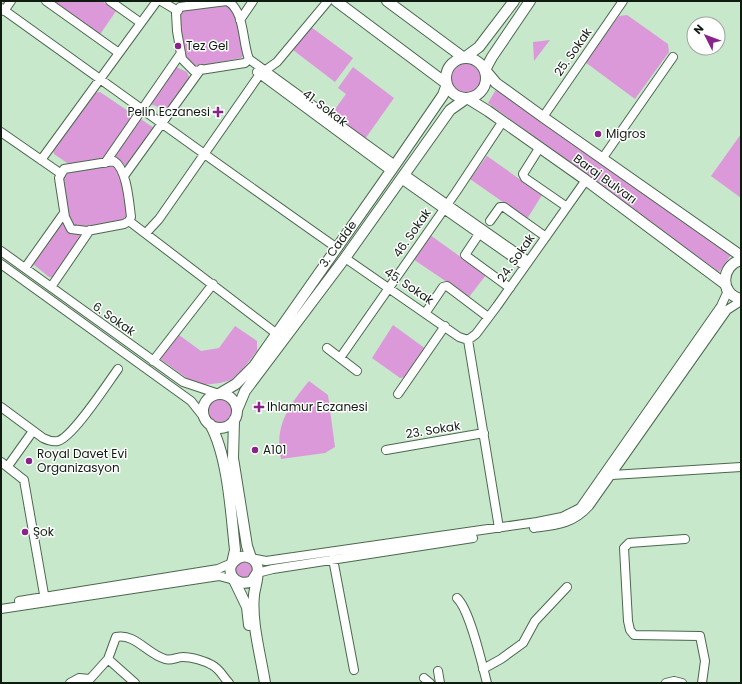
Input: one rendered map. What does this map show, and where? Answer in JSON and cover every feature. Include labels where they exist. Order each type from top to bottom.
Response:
[{"type":"main road","points":[[336,1],[447,84],[455,94],[467,98],[473,97],[483,89],[486,83],[485,70],[492,57],[530,1]]},
{"type":"main road","points":[[387,1],[464,58],[476,60],[485,70]]},
{"type":"main road","points":[[447,84],[446,77],[452,65],[479,47],[514,1]]},
{"type":"main road","name":"Baraj Bulvarı","points":[[485,70],[496,83],[741,256]]},
{"type":"main road","name":"3. Cadde","points":[[219,394],[236,384],[254,366],[443,95],[447,84]]},
{"type":"main road","name":"3. Cadde","points":[[237,410],[246,391],[345,258],[450,110],[467,98]]},
{"type":"main road","name":"Baraj Bulvarı","points":[[467,98],[503,121],[586,180],[725,284],[732,295],[741,300]]},
{"type":"main road","points":[[725,284],[725,278],[729,267],[741,260]]},
{"type":"main road","points":[[259,683],[246,607],[231,572],[235,550],[223,463],[218,444],[203,410],[206,401],[210,397],[219,394],[229,396],[233,400],[237,410],[234,420],[233,458],[247,546],[251,558],[257,565],[254,597],[255,619],[265,683]]},
{"type":"main road","points":[[208,422],[220,428],[230,424],[234,420]]},
{"type":"main road","points":[[232,563],[242,556],[251,558]]},
{"type":"main road","points":[[234,580],[248,583],[252,581],[257,574]]},
{"type":"street","points":[[11,1],[3,9],[142,108],[203,155],[337,248]]},
{"type":"street","points":[[46,1],[119,53]]},
{"type":"street","points":[[110,1],[141,23]]},
{"type":"street","points":[[41,160],[157,1]]},
{"type":"street","points":[[161,1],[178,11]]},
{"type":"street","points":[[226,1],[236,8],[240,20],[247,61],[194,71],[188,67],[182,59],[177,31],[176,13],[180,7],[216,2],[226,1]]},
{"type":"street","points":[[240,20],[253,1]]},
{"type":"street","points":[[146,233],[159,218],[263,73],[277,62],[328,1]]},
{"type":"street","name":"25. Sokak","points":[[543,117],[623,1]]},
{"type":"street","points":[[105,163],[181,53]]},
{"type":"street","points":[[602,159],[673,57]]},
{"type":"street","name":"41. Sokak","points":[[247,61],[393,168]]},
{"type":"street","points":[[124,176],[163,124],[201,69]]},
{"type":"street","name":"46. Sokak","points":[[340,358],[460,187],[503,121]]},
{"type":"street","points":[[1,132],[60,173]]},
{"type":"street","points":[[540,147],[523,174],[525,178],[567,207]]},
{"type":"street","points":[[114,162],[119,164],[124,176],[131,217],[129,221],[124,224],[90,230],[71,229],[64,213],[59,178],[60,173],[64,169],[105,163],[114,162]]},
{"type":"street","points":[[403,176],[527,264]]},
{"type":"street","name":"24. Sokak","points":[[468,340],[476,334],[510,288],[586,180]]},
{"type":"street","points":[[490,221],[500,207],[504,207],[546,237]]},
{"type":"street","points":[[25,268],[64,213]]},
{"type":"street","points":[[129,221],[277,334]]},
{"type":"street","points":[[51,287],[90,230]]},
{"type":"street","points":[[477,237],[465,255],[510,288]]},
{"type":"street","name":"6. Sokak","points":[[1,251],[89,316],[183,382],[219,394]]},
{"type":"street","name":"45. Sokak","points":[[345,258],[459,336],[468,340]]},
{"type":"street","name":"6. Sokak","points":[[1,264],[191,401],[208,422]]},
{"type":"street","points":[[153,361],[212,284]]},
{"type":"street","points":[[251,558],[266,560],[499,528],[562,518],[580,508],[721,306],[727,293],[725,284]]},
{"type":"street","points":[[426,312],[443,287],[447,286],[488,317]]},
{"type":"street","points":[[257,574],[273,569],[333,559],[560,524],[581,516],[612,475],[727,310],[741,300]]},
{"type":"street","points":[[398,394],[445,326]]},
{"type":"street","points":[[468,340],[499,528]]},
{"type":"street","points":[[327,348],[357,371]]},
{"type":"street","points":[[1,406],[48,441],[58,441],[73,430],[118,369]]},
{"type":"street","points":[[33,431],[4,464],[24,480],[45,599]]},
{"type":"street","name":"23. Sokak","points":[[386,450],[484,433]]},
{"type":"street","points":[[612,475],[741,467]]},
{"type":"street","points":[[685,539],[629,543],[625,546],[628,621],[630,630],[634,635],[700,636],[705,661],[702,683]]},
{"type":"street","points":[[333,559],[354,670]]},
{"type":"street","points":[[1,609],[45,599],[218,569],[232,563]]},
{"type":"street","points":[[1,604],[219,576],[234,580]]},
{"type":"street","points":[[483,669],[501,659],[523,642],[535,621],[567,587]]},
{"type":"street","points":[[457,598],[461,602],[469,622],[487,683]]},
{"type":"street","points":[[70,683],[79,678],[90,679],[108,659],[116,637],[123,636],[131,638],[148,651],[164,659],[172,661],[182,657],[212,665],[218,668],[229,683]]},
{"type":"street","points":[[108,659],[136,683]]},
{"type":"street","points":[[438,671],[440,683]]},
{"type":"street","points":[[666,683],[674,681],[682,683]]},
{"type":"shaded area","points":[[53,1],[102,1],[116,11],[99,36]]},
{"type":"shaded area","points":[[227,4],[235,11],[243,56],[241,58],[195,67],[185,60],[178,22],[179,14],[184,10]]},
{"type":"shaded area","points":[[627,15],[668,44],[669,52],[635,99],[585,62],[619,16]]},
{"type":"shaded area","points":[[311,27],[353,58],[335,82],[293,50]]},
{"type":"shaded area","points":[[550,40],[534,61],[533,42]]},
{"type":"shaded area","points":[[466,63],[477,67],[481,78],[477,89],[466,93],[455,89],[451,78],[455,67]]},
{"type":"shaded area","points":[[176,67],[187,72],[190,79],[167,113],[150,104]]},
{"type":"shaded area","points":[[353,67],[394,98],[365,139],[331,115],[346,94],[338,88]]},
{"type":"shaded area","points":[[497,88],[731,255],[719,272],[488,103]]},
{"type":"shaded area","points":[[100,92],[131,113],[131,119],[102,160],[70,165],[54,154],[53,149],[94,93]]},
{"type":"shaded area","points":[[139,118],[154,128],[129,165],[126,166],[113,155]]},
{"type":"shaded area","points":[[741,134],[741,198],[711,176]]},
{"type":"shaded area","points":[[487,156],[542,195],[527,219],[470,179]]},
{"type":"shaded area","points":[[114,165],[118,166],[128,212],[127,220],[78,229],[70,224],[62,180],[64,173]]},
{"type":"shaded area","points":[[62,222],[68,230],[82,236],[53,278],[49,277],[33,264]]},
{"type":"shaded area","points":[[430,235],[486,275],[469,297],[413,259]]},
{"type":"shaded area","points":[[393,325],[426,349],[406,377],[400,378],[372,358]]},
{"type":"shaded area","points":[[235,326],[257,341],[257,351],[242,370],[231,380],[202,385],[191,381],[160,359],[179,335],[201,351],[219,348]]},
{"type":"shaded area","points":[[309,381],[328,395],[335,447],[325,453],[281,459],[279,447],[280,436],[285,417],[295,399]]},
{"type":"shaded area","points":[[220,398],[229,402],[233,411],[229,420],[220,424],[211,420],[207,411],[211,402]]},
{"type":"shaded area","points":[[244,562],[250,565],[253,571],[250,577],[244,580],[238,577],[235,571],[238,565]]},
{"type":"place","name":"Tez Gel","points":[[178,46]]},
{"type":"place","name":"Pelin Eczanesi","points":[[218,112]]},
{"type":"place","name":"Migros","points":[[598,134]]},
{"type":"place","name":"Ihlamur Eczanesi","points":[[259,407]]},
{"type":"place","name":"A101","points":[[255,450]]},
{"type":"place","name":"Royal Davet Evi Organizasyon","points":[[29,461]]},
{"type":"place","name":"Şok","points":[[25,532]]}]
